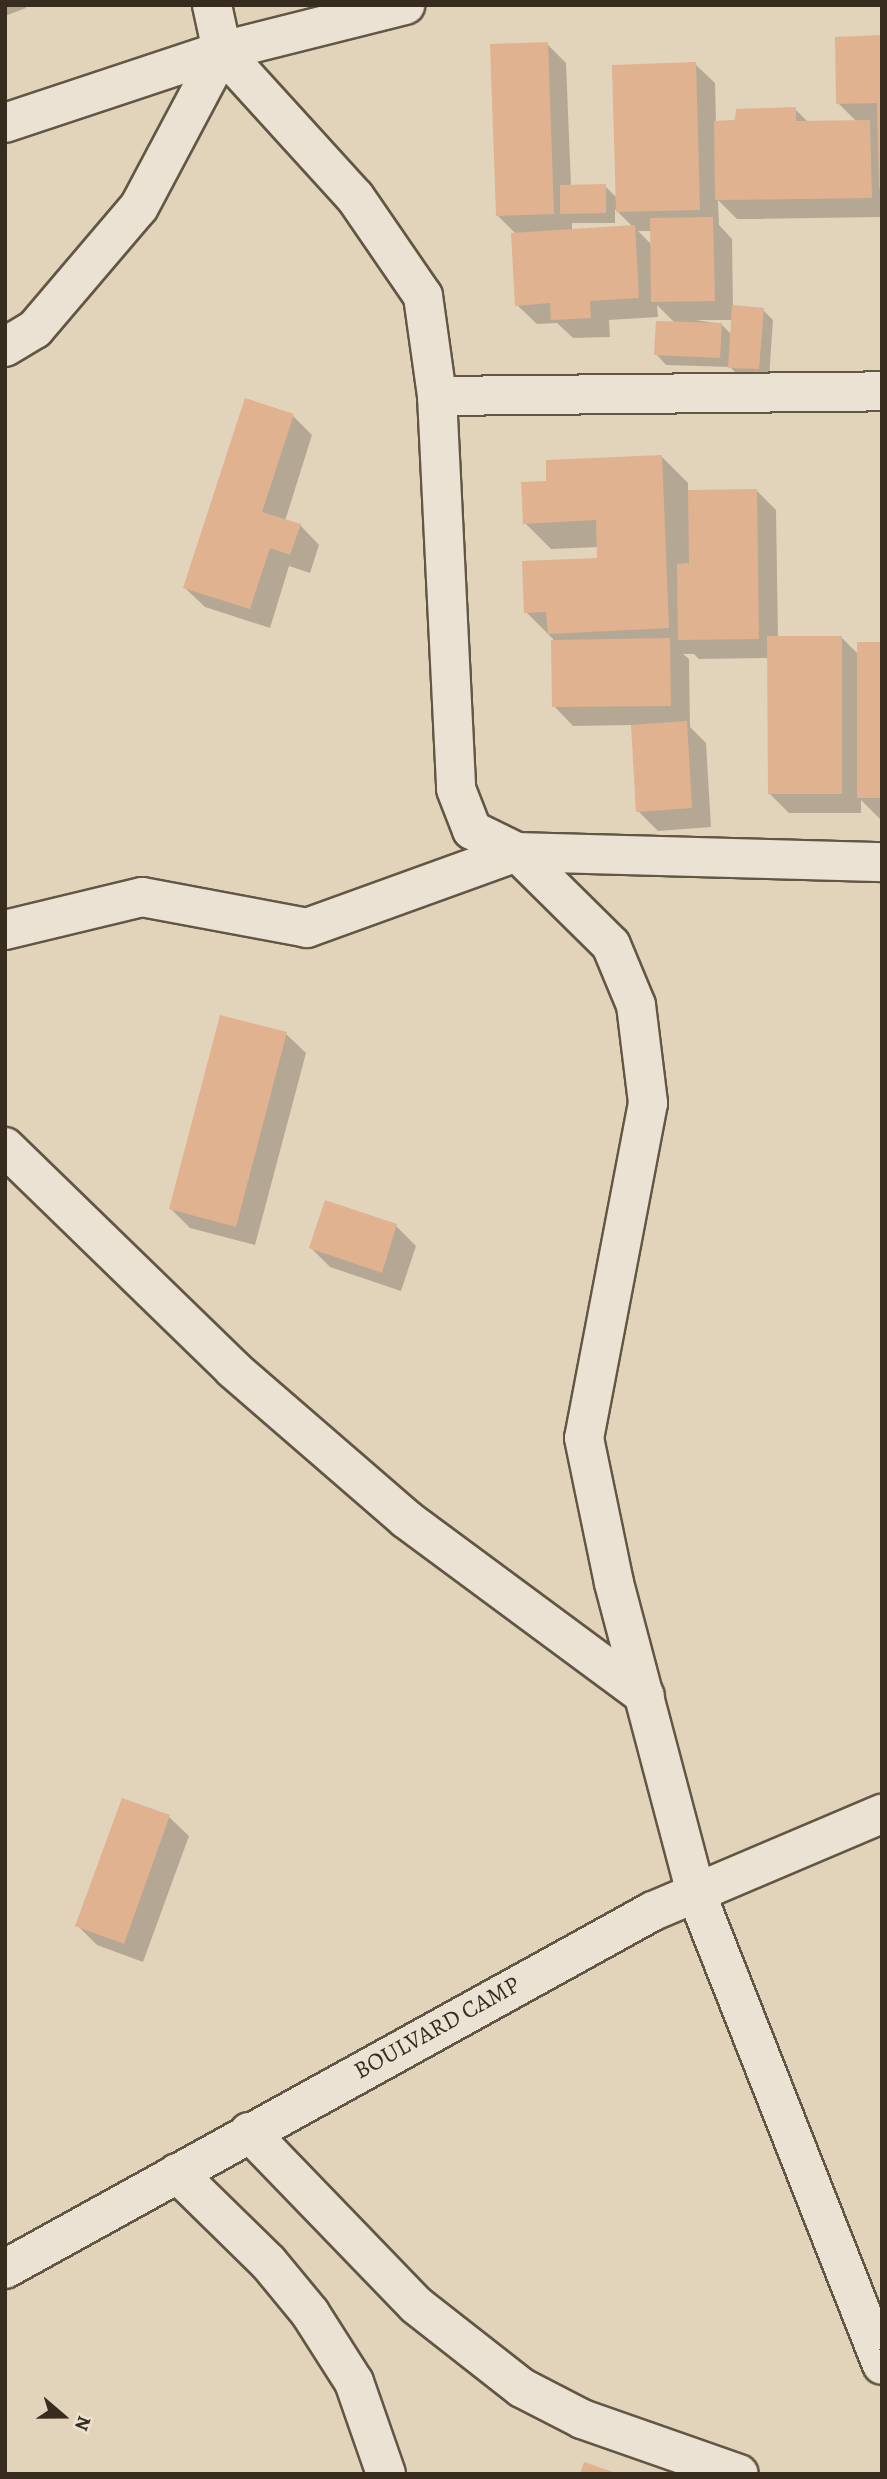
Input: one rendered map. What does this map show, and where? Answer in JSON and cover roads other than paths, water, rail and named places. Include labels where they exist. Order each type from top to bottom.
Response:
[{"type":"street","points":[[212,5],[222,51],[355,197],[423,296],[437,396],[456,789],[472,830],[517,852],[611,945],[636,1005],[648,1102],[584,1438],[614,1583],[696,1893],[882,2365]]},
{"type":"street","points":[[5,123],[222,51],[405,5]]},
{"type":"street","points":[[5,347],[35,329],[139,206],[222,51]]},
{"type":"street","points":[[437,396],[882,391]]},
{"type":"street","points":[[5,930],[142,897],[307,928],[517,852],[882,862]]},
{"type":"street","points":[[5,1147],[233,1369],[406,1519],[645,1696]]},
{"type":"street","name":"BOULVARD CAMP","points":[[5,2269],[506,1989],[696,1893],[882,1814]]},
{"type":"street","points":[[249,2132],[416,2305],[522,2388],[582,2419],[739,2474]]},
{"type":"street","points":[[177,2173],[268,2262],[310,2313],[354,2382],[386,2474]]}]
